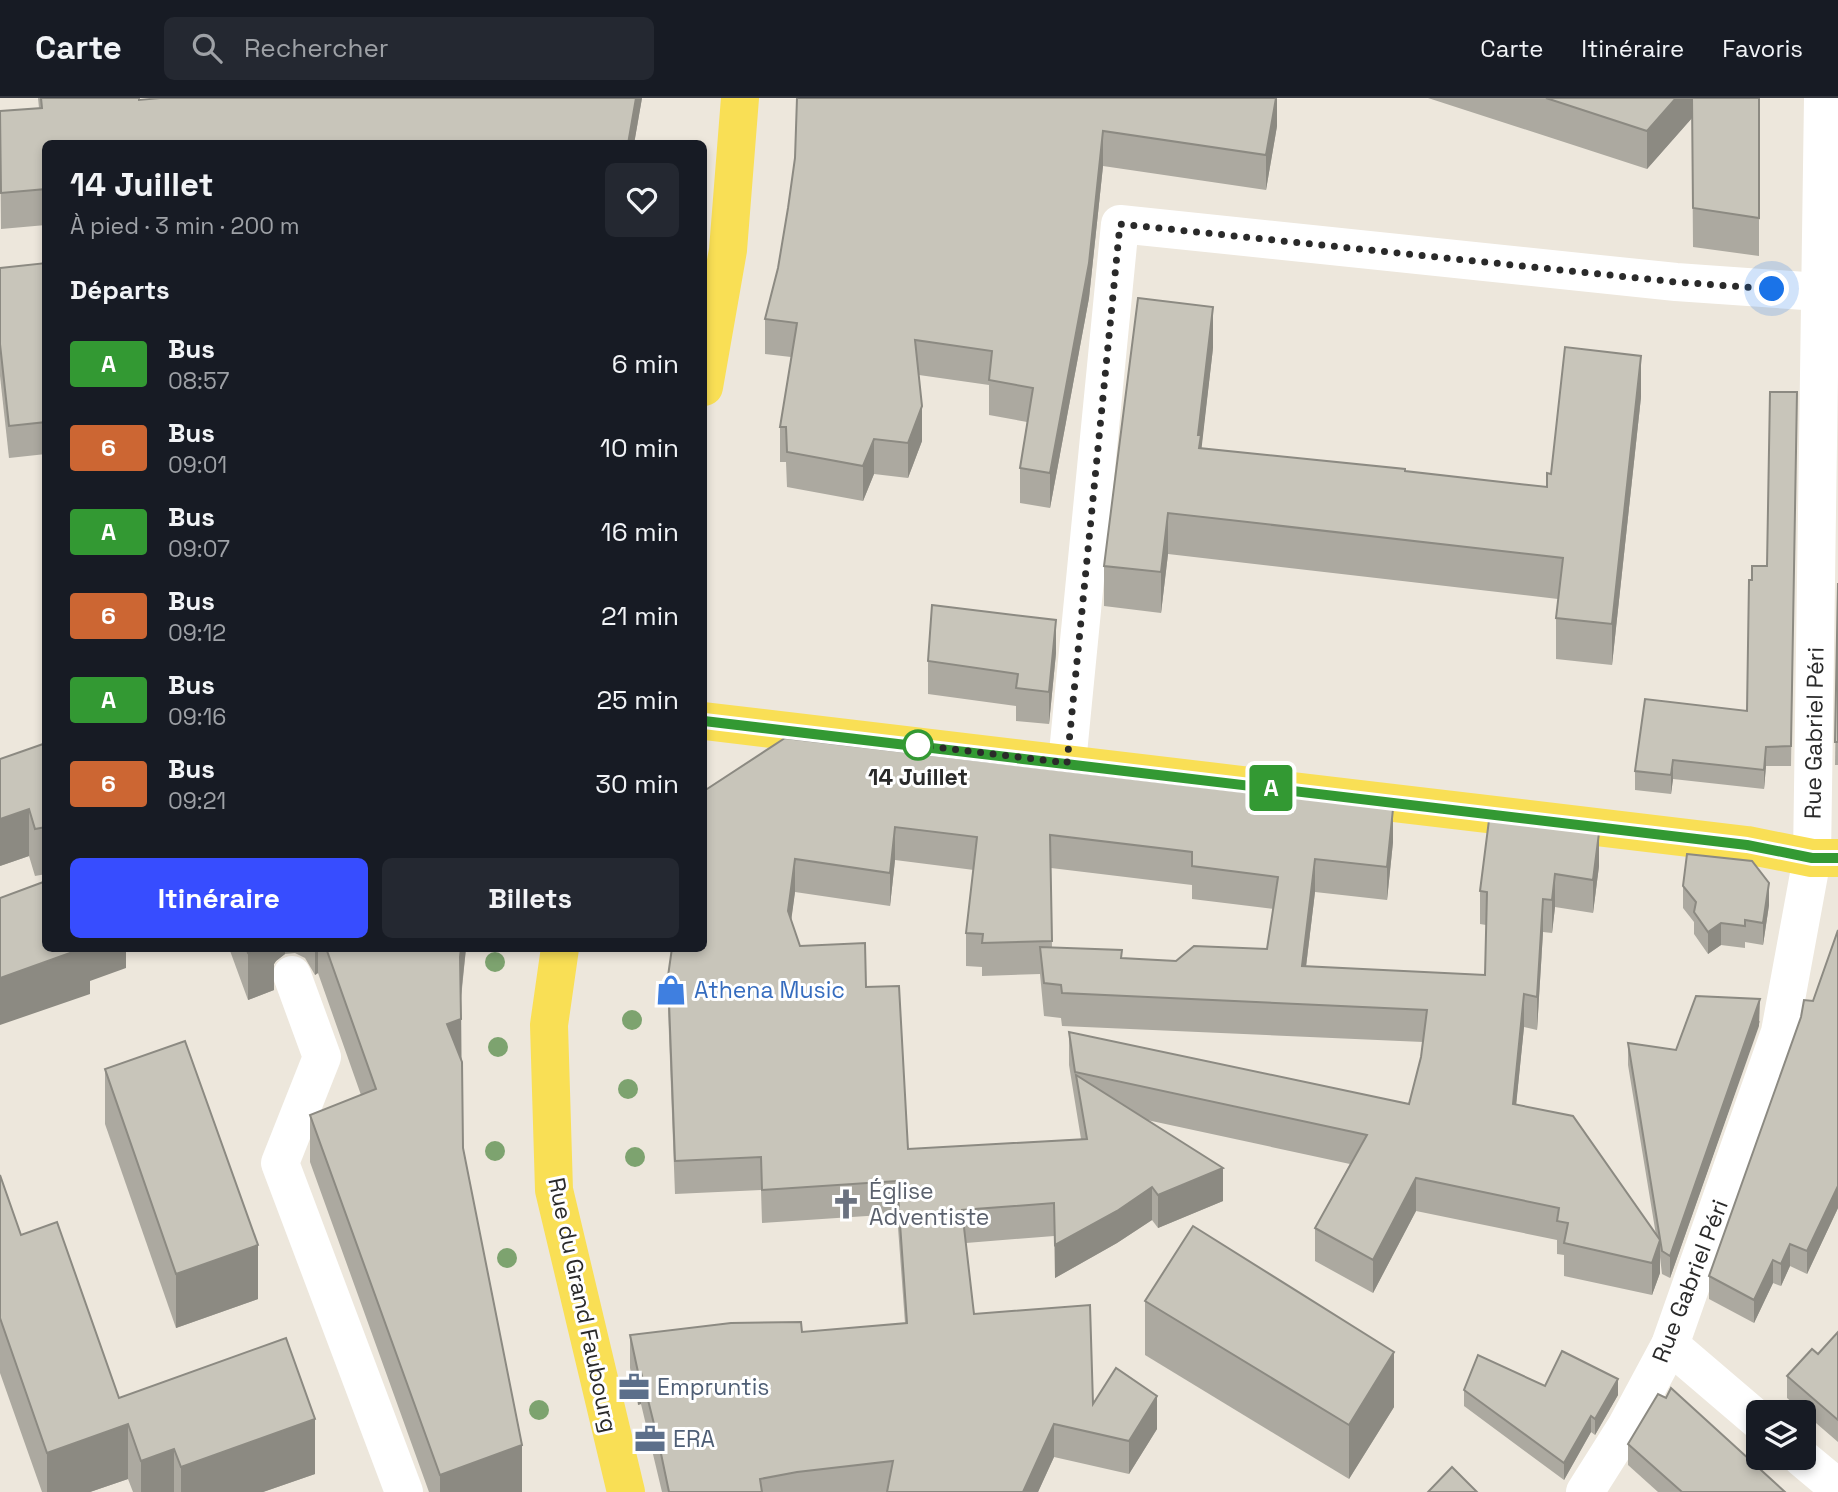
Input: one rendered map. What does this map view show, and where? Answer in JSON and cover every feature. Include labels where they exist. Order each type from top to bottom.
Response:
[{"type":"main road","points":[[707,370],[728,250],[740,98]]},
{"type":"main road","points":[[707,721],[1733,844],[1825,858]]},
{"type":"main road","name":"Rue du Grand Faubourg","points":[[559,952],[549,1025],[554,1190],[626,1492]]},
{"type":"street","name":"Rue Gabriel Péri","points":[[1585,1492],[1626,1427],[1670,1345],[1780,1032],[1825,858],[1820,292],[1823,98]]},
{"type":"street","points":[[1067,763],[1120,224],[1676,282],[1820,292]]},
{"type":"street","points":[[292,975],[322,1056],[280,1163],[404,1492]]},
{"type":"street","points":[[1670,1345],[1746,1410]]},
{"type":"street","points":[[1816,1470],[1838,1488]]},
{"type":"building","points":[[41,98],[636,98],[629,140],[42,140],[42,189],[1,193],[0,111],[42,108]]},
{"type":"building","points":[[797,98],[1276,98],[1266,155],[1103,131],[1089,263],[1050,473],[1020,468],[1033,388],[989,380],[992,351],[915,340],[922,406],[908,443],[874,439],[863,466],[787,452],[786,427],[780,427],[797,323],[765,319],[778,268],[788,208],[795,158]]},
{"type":"building","points":[[1546,98],[1676,98],[1647,131]]},
{"type":"building","points":[[1692,98],[1759,98],[1759,218],[1693,208]]},
{"type":"building","points":[[42,263],[42,422],[9,426],[0,344],[0,268]]},
{"type":"building","points":[[1138,298],[1213,307],[1198,435],[1201,435],[1199,448],[1547,487],[1547,473],[1551,474],[1565,347],[1641,356],[1612,624],[1556,618],[1563,558],[1168,513],[1161,572],[1104,566]]},
{"type":"building","points":[[1770,392],[1797,392],[1791,746],[1766,747],[1764,770],[1673,760],[1671,775],[1635,771],[1645,699],[1747,711],[1749,580],[1752,580],[1752,566],[1767,566]]},
{"type":"building","points":[[1838,583],[1838,742],[1835,742]]},
{"type":"building","points":[[932,605],[1056,620],[1049,692],[1016,688],[1018,674],[928,661]]},
{"type":"building","points":[[785,738],[1393,809],[1387,867],[1315,859],[1302,966],[1485,975],[1487,892],[1480,891],[1489,820],[1599,833],[1593,880],[1555,874],[1552,900],[1543,899],[1537,997],[1524,994],[1513,1104],[1573,1116],[1660,1240],[1652,1263],[1564,1243],[1568,1223],[1557,1221],[1559,1208],[1416,1178],[1373,1260],[1315,1228],[1367,1135],[1075,1072],[1069,1032],[1409,1104],[1421,1057],[1427,1010],[1062,993],[1061,985],[1044,983],[1040,947],[1122,950],[1121,958],[1176,961],[1194,946],[1267,949],[1278,877],[1192,866],[1192,852],[1050,835],[1052,941],[982,943],[983,934],[966,933],[977,837],[895,827],[890,873],[795,859],[788,911],[800,946],[865,943],[866,987],[899,986],[908,1149],[1087,1139],[1076,1075],[1223,1168],[1158,1195],[1152,1187],[1117,1211],[1055,1245],[1054,1203],[962,1210],[974,1314],[1090,1305],[1093,1404],[1116,1368],[1157,1396],[1129,1441],[1054,1424],[1023,1492],[887,1492],[893,1461],[760,1479],[762,1492],[669,1492],[630,1335],[731,1323],[801,1322],[802,1332],[907,1323],[897,1181],[762,1190],[761,1157],[675,1161],[668,976],[671,952],[707,952],[707,789]]},
{"type":"building","points":[[42,744],[42,828],[35,829],[29,809],[0,819],[0,759]]},
{"type":"building","points":[[1687,854],[1752,861],[1769,883],[1763,923],[1745,920],[1745,926],[1721,923],[1708,932],[1694,912],[1696,902],[1683,886]]},
{"type":"building","points":[[42,882],[42,952],[73,952],[0,978],[0,898]]},
{"type":"building","points":[[1838,930],[1838,1186],[1807,1251],[1790,1244],[1781,1264],[1773,1260],[1754,1300],[1709,1276],[1801,1017],[1804,1000],[1813,1001]]},
{"type":"building","points":[[327,952],[461,952],[461,1019],[447,1024],[462,1062],[463,1148],[522,1445],[440,1475],[310,1115],[376,1089]]},
{"type":"building","points":[[1696,996],[1760,999],[1670,1256],[1662,1251],[1628,1043],[1676,1050]]},
{"type":"building","points":[[185,1041],[258,1245],[176,1274],[105,1069]]},
{"type":"building","points":[[0,1175],[21,1235],[57,1222],[119,1398],[286,1338],[315,1419],[181,1467],[174,1449],[141,1461],[128,1424],[47,1453],[0,1318]]},
{"type":"building","points":[[1193,1226],[1394,1352],[1349,1425],[1145,1301]]},
{"type":"building","points":[[1838,1332],[1838,1420],[1787,1376],[1812,1349],[1818,1354]]},
{"type":"building","points":[[1562,1351],[1618,1379],[1595,1419],[1591,1416],[1564,1463],[1464,1390],[1478,1355],[1545,1386]]},
{"type":"building","points":[[1671,1388],[1746,1456],[1746,1470],[1761,1470],[1785,1492],[1682,1492],[1628,1444],[1658,1394],[1666,1398]]},
{"type":"building","points":[[1452,1467],[1477,1492],[1428,1492]]},
{"type":"bus line","name":"A","points":[[707,721],[1747,845],[1812,858],[1838,858]]},
{"type":"place","name":"14 Juillet","points":[[918,745]]},
{"type":"place","name":"Athena Music","points":[[671,990]]},
{"type":"place","name":"Église Adventiste","points":[[846,1204]]},
{"type":"place","name":"Empruntis","points":[[634,1387]]},
{"type":"place","name":"ERA","points":[[650,1439]]},
{"type":"route","points":[[918,745],[1067,763],[1120,224],[1676,282],[1772,289]]}]
